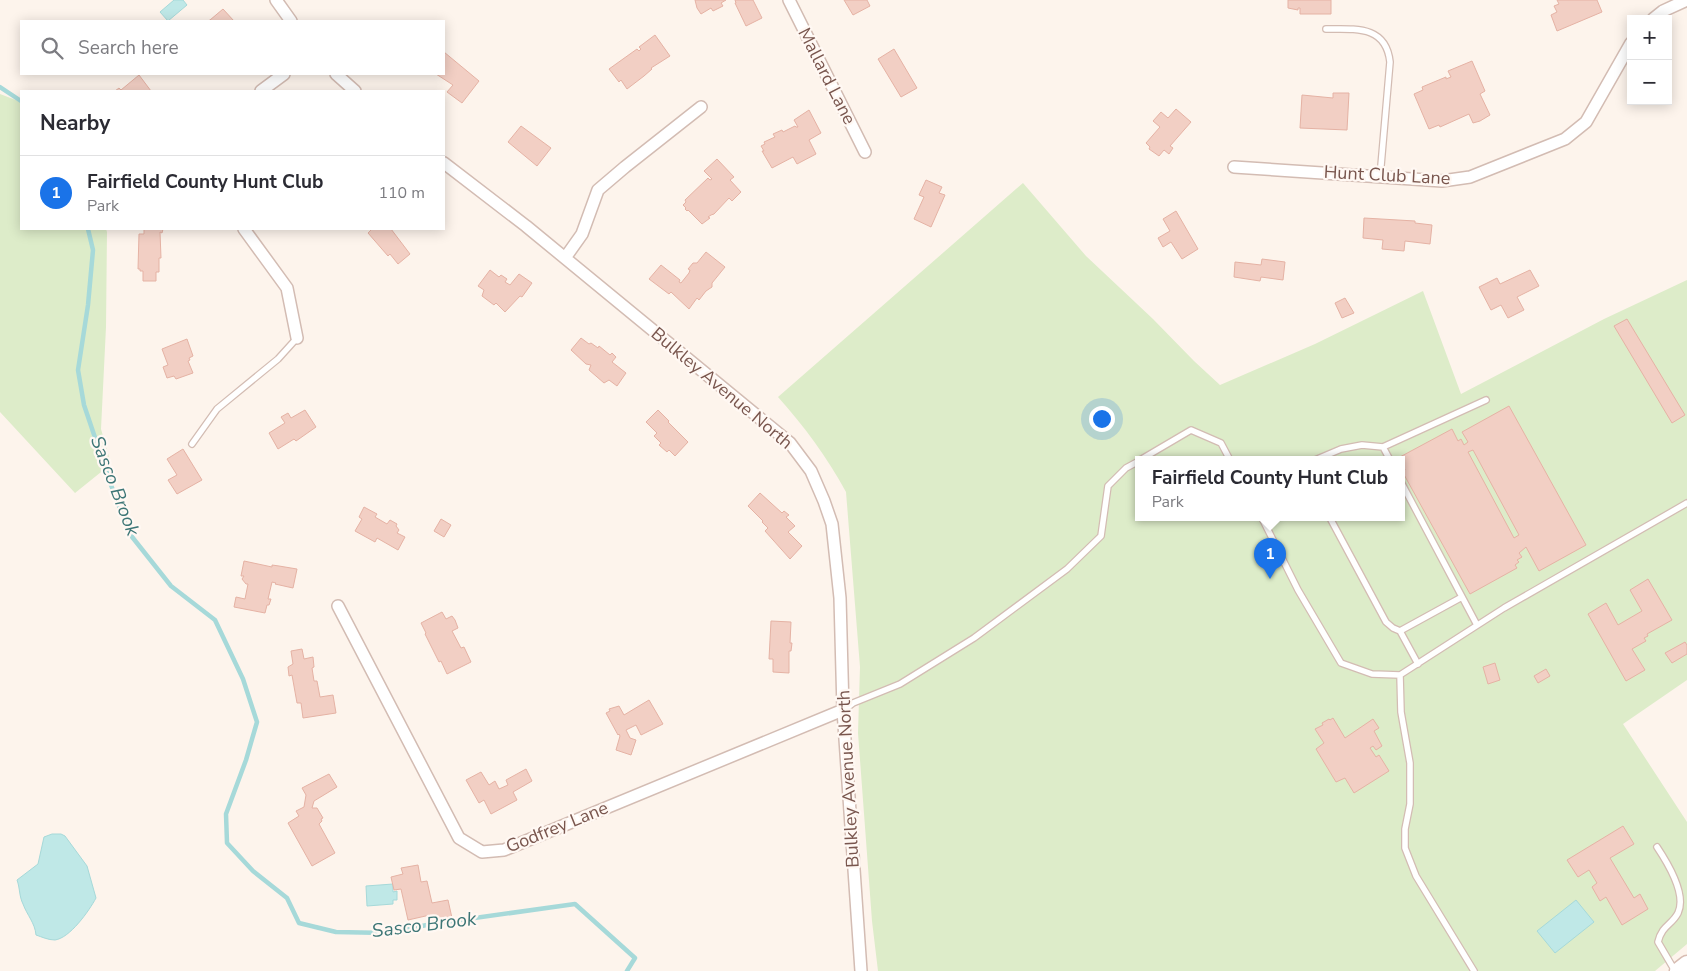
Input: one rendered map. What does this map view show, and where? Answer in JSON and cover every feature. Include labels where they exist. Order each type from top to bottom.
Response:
[{"type":"main road","points":[[1676,971],[1687,964]]},
{"type":"street","points":[[276,0],[290,20]]},
{"type":"street","name":"Mallard Lane","points":[[789,0],[866,152]]},
{"type":"street","points":[[1658,15],[1687,0]]},
{"type":"street","name":"Hunt Club Lane","points":[[1234,167],[1442,181],[1470,177],[1565,139],[1586,122],[1627,50]]},
{"type":"street","points":[[262,90],[283,75]]},
{"type":"street","points":[[337,75],[355,90]]},
{"type":"street","points":[[565,258],[582,234],[598,190],[624,167],[701,107]]},
{"type":"street","name":"Bulkley Avenue North","points":[[445,164],[526,226],[790,442],[811,471],[832,524],[840,598],[843,710],[861,971]]},
{"type":"street","points":[[245,230],[286,288],[297,338]]},
{"type":"street","name":"Godfrey Lane","points":[[338,606],[459,838],[482,852],[504,850],[843,710]]},
{"type":"lane","points":[[1326,29],[1356,29],[1370,32],[1380,37],[1389,51],[1390,62],[1380,177]]},
{"type":"lane","points":[[192,444],[217,409],[278,359],[297,338]]},
{"type":"lane","points":[[1324,456],[1341,449],[1362,445],[1383,447],[1486,400]]},
{"type":"lane","points":[[1146,456],[1191,430],[1221,443],[1228,456]]},
{"type":"lane","points":[[1383,447],[1387,456]]},
{"type":"lane","points":[[843,710],[853,703],[900,684],[974,638],[1067,569],[1101,536],[1108,486],[1126,468],[1135,462]]},
{"type":"lane","points":[[1405,490],[1477,625]]},
{"type":"lane","points":[[1264,521],[1298,590],[1341,663],[1372,674],[1400,676],[1477,625],[1687,503]]},
{"type":"lane","points":[[1332,521],[1386,622],[1400,631],[1418,664]]},
{"type":"lane","points":[[1400,631],[1462,597]]},
{"type":"lane","points":[[1400,676],[1401,712],[1410,763],[1410,804],[1405,829],[1405,848],[1416,876],[1474,971]]},
{"type":"lane","points":[[1657,847],[1670,868],[1680,894],[1678,913],[1660,932],[1658,942],[1676,971]]},
{"type":"green space","points":[[0,94],[20,102],[20,230],[106,230],[107,232],[106,327],[101,429],[111,464],[75,493],[0,412]]},
{"type":"green space","points":[[1023,183],[1086,256],[1220,385],[1315,344],[1423,291],[1461,394],[1604,319],[1687,280],[1687,680],[1623,724],[1687,822],[1687,944],[1655,971],[878,971],[872,921],[858,733],[860,667],[846,492],[815,442],[778,397]]},
{"type":"water","points":[[174,0],[183,0],[187,5],[169,20],[160,12]]},
{"type":"water","points":[[52,834],[65,836],[87,866],[96,898],[89,910],[73,929],[55,940],[36,935],[22,901],[17,880],[38,864],[44,837]]},
{"type":"water","points":[[393,884],[393,892],[397,891],[397,900],[393,900],[393,904],[367,906],[366,886]]},
{"type":"water","points":[[1576,900],[1594,922],[1555,953],[1537,931]]},
{"type":"building","points":[[695,0],[726,0],[721,3],[723,6],[713,11],[711,8],[701,14]]},
{"type":"building","points":[[735,0],[753,0],[762,18],[746,26]]},
{"type":"building","points":[[844,0],[867,0],[870,6],[853,15]]},
{"type":"building","points":[[1288,0],[1331,0],[1331,14],[1300,14],[1300,8],[1298,10],[1288,8]]},
{"type":"building","points":[[1557,0],[1597,0],[1602,12],[1557,31],[1551,15],[1557,12],[1554,6],[1559,4]]},
{"type":"building","points":[[223,9],[233,20],[210,20]]},
{"type":"building","points":[[655,35],[670,56],[651,68],[627,89],[621,80],[619,82],[609,69],[637,49],[639,51],[641,49],[639,47]]},
{"type":"building","points":[[894,49],[917,88],[901,97],[878,59]]},
{"type":"building","points":[[445,53],[479,81],[462,103],[447,92],[453,85],[438,75],[445,75]]},
{"type":"building","points":[[1472,61],[1485,91],[1480,94],[1490,115],[1473,123],[1469,114],[1440,127],[1439,125],[1429,129],[1414,94],[1423,90],[1422,87],[1446,77],[1446,79],[1451,77],[1448,71]]},
{"type":"building","points":[[139,75],[150,90],[121,90]]},
{"type":"building","points":[[1333,93],[1349,93],[1347,130],[1300,128],[1302,95],[1333,98]]},
{"type":"building","points":[[1176,109],[1191,122],[1170,146],[1173,148],[1169,154],[1164,150],[1159,156],[1149,149],[1150,147],[1146,143],[1160,127],[1153,121],[1161,112],[1168,118]]},
{"type":"building","points":[[809,110],[821,133],[809,140],[816,154],[797,164],[793,157],[772,168],[761,146],[765,144],[764,142],[775,137],[773,134],[782,130],[783,132],[795,126],[798,127],[794,120]]},
{"type":"building","points":[[521,126],[551,148],[537,166],[508,142]]},
{"type":"building","points":[[717,159],[734,177],[730,180],[741,192],[732,201],[729,198],[702,224],[683,205],[686,202],[685,200],[708,178],[712,179],[704,171]]},
{"type":"building","points":[[926,180],[942,187],[939,193],[945,195],[931,227],[914,219],[924,197],[919,195]]},
{"type":"building","points":[[1176,211],[1198,249],[1182,259],[1171,242],[1163,247],[1158,238],[1170,231],[1163,219]]},
{"type":"building","points":[[1364,218],[1415,221],[1415,223],[1432,225],[1430,244],[1405,241],[1404,251],[1382,249],[1383,240],[1363,238]]},
{"type":"building","points":[[144,230],[163,230],[162,233],[160,232],[161,258],[159,258],[159,272],[156,272],[156,281],[143,281],[143,271],[138,269],[139,234],[144,234]]},
{"type":"building","points":[[371,230],[392,230],[410,254],[398,264],[390,254],[388,256],[368,233]]},
{"type":"building","points":[[706,252],[725,267],[712,283],[712,287],[699,300],[697,298],[689,309],[671,292],[669,294],[649,279],[661,265],[680,280],[679,282],[681,283],[689,273],[690,270],[688,269],[693,263],[697,263]]},
{"type":"building","points":[[1262,259],[1285,262],[1283,280],[1261,277],[1260,281],[1234,277],[1235,262],[1261,265]]},
{"type":"building","points":[[490,270],[499,277],[501,275],[507,279],[505,282],[510,285],[519,274],[532,283],[522,297],[520,296],[505,312],[496,303],[494,305],[482,296],[484,290],[478,286]]},
{"type":"building","points":[[1530,270],[1539,286],[1517,297],[1524,310],[1508,318],[1501,305],[1491,310],[1479,287],[1497,278],[1500,284]]},
{"type":"building","points":[[1345,298],[1354,313],[1342,318],[1335,303]]},
{"type":"building","points":[[1627,319],[1685,415],[1672,423],[1614,326]]},
{"type":"building","points":[[581,338],[598,348],[599,346],[610,355],[612,353],[616,357],[612,362],[626,373],[617,386],[609,380],[604,383],[589,370],[591,365],[586,364],[571,350]]},
{"type":"building","points":[[187,339],[193,356],[188,361],[193,373],[176,379],[174,376],[167,378],[163,367],[168,365],[162,349]]},
{"type":"building","points":[[1509,406],[1586,545],[1539,571],[1526,547],[1519,553],[1522,557],[1517,560],[1519,562],[1515,565],[1517,568],[1470,594],[1405,476],[1405,456],[1402,456],[1452,429],[1458,441],[1461,439],[1464,445],[1468,442],[1462,432]],"holes":[[[1473,450],[1519,535],[1514,538],[1468,452]]]},
{"type":"building","points":[[305,410],[316,427],[296,441],[294,439],[278,449],[269,433],[285,423],[281,417],[288,413],[291,418]]},
{"type":"building","points":[[658,410],[688,442],[675,456],[669,450],[667,452],[659,445],[661,443],[654,436],[657,433],[646,422]]},
{"type":"building","points":[[183,449],[202,480],[177,494],[168,480],[177,475],[167,459]]},
{"type":"building","points":[[760,493],[782,513],[784,511],[789,515],[786,517],[795,526],[788,532],[802,546],[790,559],[765,531],[768,528],[763,521],[748,506]]},
{"type":"building","points":[[364,507],[377,514],[375,517],[387,524],[390,520],[397,524],[396,526],[399,530],[397,533],[405,537],[398,550],[377,538],[375,542],[355,531],[362,519],[359,517]]},
{"type":"building","points":[[441,519],[451,525],[444,537],[434,531]]},
{"type":"building","points":[[244,561],[272,567],[272,565],[297,569],[293,588],[272,582],[268,599],[271,599],[265,613],[234,607],[236,597],[245,599],[248,584],[242,579],[244,576],[241,576]]},
{"type":"building","points":[[1648,579],[1672,620],[1647,634],[1648,636],[1644,638],[1646,641],[1632,649],[1645,670],[1626,681],[1588,614],[1606,603],[1618,625],[1642,611],[1630,590]]},
{"type":"building","points":[[442,612],[446,619],[452,616],[455,620],[458,628],[452,631],[461,648],[464,647],[471,662],[447,674],[441,661],[439,662],[421,623]]},
{"type":"building","points":[[771,621],[791,622],[790,643],[792,643],[791,651],[789,651],[789,673],[773,672],[773,659],[769,659]]},
{"type":"building","points":[[1685,642],[1687,654],[1672,663],[1665,653]]},
{"type":"building","points":[[302,649],[304,659],[313,657],[314,681],[317,681],[320,697],[333,695],[336,713],[303,718],[301,703],[297,703],[292,675],[289,676],[288,667],[293,664],[291,651]]},
{"type":"building","points":[[1495,663],[1500,680],[1488,684],[1483,667]]},
{"type":"building","points":[[1546,669],[1550,676],[1538,683],[1534,676]]},
{"type":"building","points":[[649,700],[663,724],[641,735],[636,725],[626,730],[630,738],[636,740],[631,755],[616,750],[620,736],[606,713],[610,711],[609,709],[619,706],[624,715]]},
{"type":"building","points":[[1333,718],[1345,738],[1373,719],[1379,728],[1374,731],[1382,746],[1376,750],[1373,746],[1370,748],[1376,757],[1379,755],[1389,771],[1354,793],[1345,778],[1336,782],[1316,749],[1324,743],[1315,729]]},
{"type":"building","points":[[526,769],[532,781],[513,792],[517,800],[491,814],[484,800],[479,803],[466,780],[481,772],[489,785],[495,781],[499,789],[508,785],[506,780]]},
{"type":"building","points":[[329,774],[337,787],[314,801],[312,808],[317,808],[323,818],[319,824],[335,853],[312,866],[288,823],[299,816],[296,811],[304,807],[306,795],[302,788]]},
{"type":"building","points":[[1623,826],[1634,844],[1610,858],[1634,898],[1640,894],[1648,909],[1622,925],[1606,897],[1600,901],[1592,887],[1597,883],[1589,870],[1578,877],[1567,860]]},
{"type":"building","points":[[418,865],[421,882],[427,881],[432,903],[448,900],[452,918],[432,922],[430,915],[408,920],[401,889],[394,890],[391,877],[403,874],[401,868]]},
{"type":"waterway","name":"Sasco Brook","points":[[0,87],[20,100]]},
{"type":"waterway","name":"Sasco Brook","points":[[88,230],[93,250],[88,305],[78,370],[84,405],[111,485],[129,533],[171,586],[215,620],[243,679],[257,722],[246,760],[226,814],[227,843],[253,871],[287,898],[299,923],[336,932],[386,933],[432,924],[575,904],[635,958],[627,971]]},
{"type":"place","name":"Fairfield County Hunt Club","points":[[1270,579]]}]
